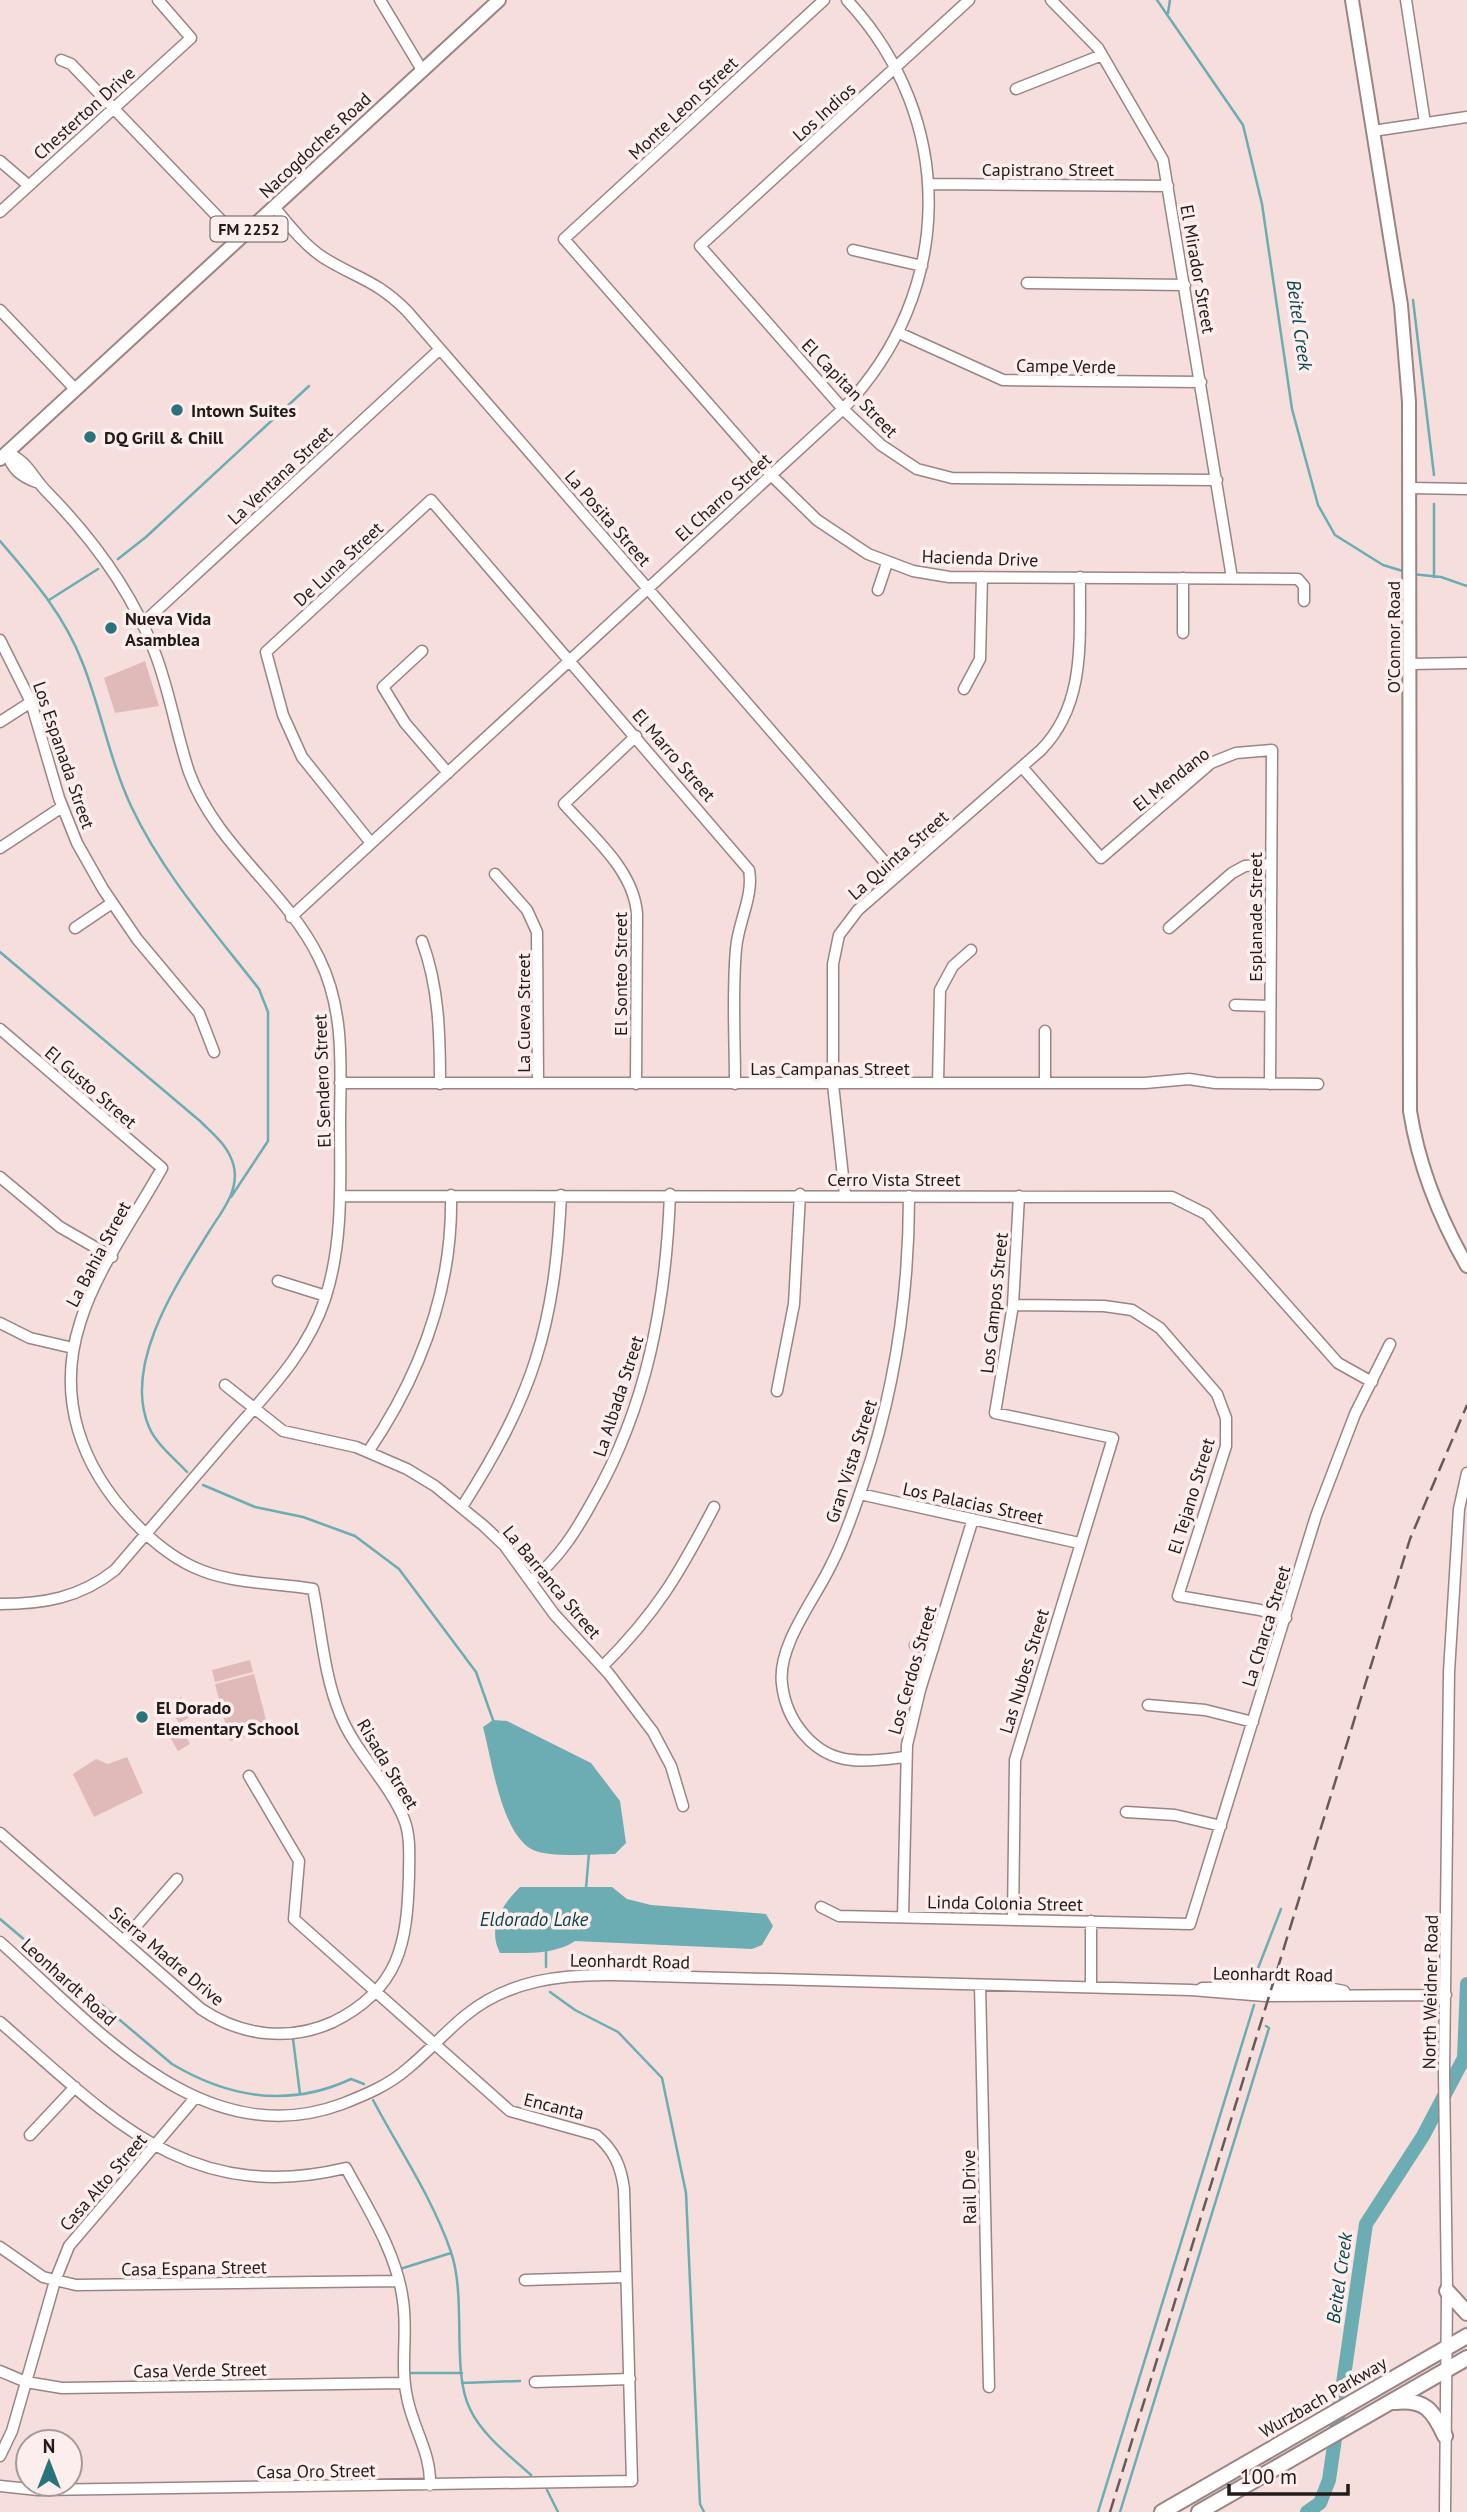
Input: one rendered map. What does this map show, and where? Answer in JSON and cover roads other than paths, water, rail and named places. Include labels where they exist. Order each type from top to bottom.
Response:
[{"type":"highway","points":[[1447,2291],[1467,2313]]},
{"type":"highway","name":"Wurzbach Parkway","points":[[1162,2512],[1467,2336]]},
{"type":"highway","points":[[1199,2512],[1467,2358]]},
{"type":"highway","points":[[1390,2403],[1411,2400],[1426,2406],[1446,2436]]},
{"type":"main road","name":"Nacogdoches Road","points":[[3,456],[499,0]]},
{"type":"main road","name":"O'Connor Road","points":[[1352,0],[1404,331],[1411,587],[1410,1111],[1415,1140],[1436,1207],[1467,1266]]},
{"type":"street","name":"Chesterton Drive","points":[[0,212],[191,38],[158,0]]},
{"type":"street","points":[[380,0],[422,70]]},
{"type":"street","name":"Monte Leon Street","points":[[564,239],[824,0]]},
{"type":"street","name":"El Charro Street","points":[[291,917],[843,409],[874,373],[899,333],[922,266],[927,235],[928,184],[918,118],[896,67],[868,22],[847,0]]},
{"type":"street","name":"Los Indios","points":[[700,246],[969,0]]},
{"type":"street","name":"El Mirador Street","points":[[1051,0],[1083,30],[1102,55],[1160,151],[1185,285],[1232,578]]},
{"type":"street","points":[[1406,0],[1425,123]]},
{"type":"street","points":[[1016,89],[1102,55]]},
{"type":"street","points":[[61,60],[71,64],[239,239]]},
{"type":"street","points":[[1373,131],[1467,117]]},
{"type":"street","points":[[0,161],[28,185]]},
{"type":"street","name":"Capistrano Street","points":[[928,184],[1168,186]]},
{"type":"street","name":"La Posita Street","points":[[274,207],[301,239],[324,258],[366,278],[391,296],[897,876]]},
{"type":"street","name":"Hacienda Drive","points":[[564,239],[771,475],[830,530],[887,563],[929,575],[1298,579],[1304,586],[1304,601]]},
{"type":"street","name":"El Capitan Street","points":[[700,246],[843,409],[896,458],[928,473],[952,478],[1217,480]]},
{"type":"street","points":[[853,250],[922,266]]},
{"type":"street","points":[[1027,283],[1185,285]]},
{"type":"street","points":[[0,310],[76,390]]},
{"type":"street","name":"Campe Verde","points":[[899,333],[1003,380],[1201,382]]},
{"type":"street","name":"La Ventana Street","points":[[142,624],[440,349]]},
{"type":"street","name":"El Sendero Street","points":[[0,1604],[50,1602],[86,1590],[115,1570],[253,1409],[304,1346],[326,1296],[336,1252],[340,1196],[339,1022],[332,990],[318,955],[291,917],[234,848],[205,805],[191,776],[158,663],[142,624],[95,545],[36,482],[22,477],[3,456]]},
{"type":"street","points":[[1410,488],[1467,489]]},
{"type":"street","name":"De Luna Street","points":[[371,843],[302,757],[283,715],[266,652],[431,500]]},
{"type":"street","name":"El Marro Street","points":[[431,500],[749,870],[751,889],[738,930],[735,955],[735,1084]]},
{"type":"street","points":[[878,590],[887,563]]},
{"type":"street","points":[[964,689],[980,659],[982,577]]},
{"type":"street","name":"La Quinta Street","points":[[845,1195],[833,1084],[833,964],[836,942],[845,924],[858,909],[1050,741],[1072,699],[1079,654],[1080,577]]},
{"type":"street","points":[[1182,578],[1183,633]]},
{"type":"street","name":"Los Espanada Street","points":[[0,640],[31,702],[62,807],[77,843],[112,903],[137,939],[199,1013],[214,1052]]},
{"type":"street","points":[[422,652],[383,687],[405,723],[448,773]]},
{"type":"street","points":[[1410,664],[1467,663]]},
{"type":"street","points":[[0,722],[31,702]]},
{"type":"street","name":"El Sonteo Street","points":[[636,736],[564,804],[618,866],[633,891],[637,914],[636,1084]]},
{"type":"street","name":"El Mendano","points":[[1022,767],[1101,858],[1211,764],[1236,753],[1272,750]]},
{"type":"street","name":"Esplanade Street","points":[[1270,1084],[1272,750]]},
{"type":"street","points":[[0,848],[62,807]]},
{"type":"street","points":[[1169,928],[1232,873],[1245,866],[1271,864]]},
{"type":"street","name":"La Cueva Street","points":[[495,874],[527,910],[537,932],[538,1083]]},
{"type":"street","points":[[75,928],[112,903]]},
{"type":"street","points":[[422,941],[436,989],[440,1021],[440,1084]]},
{"type":"street","points":[[938,1083],[940,990],[953,966],[971,950]]},
{"type":"street","points":[[1235,1006],[1270,1006]]},
{"type":"street","name":"El Gusto Street","points":[[0,1029],[162,1168]]},
{"type":"street","points":[[1045,1031],[1045,1083]]},
{"type":"street","name":"Las Campanas Street","points":[[340,1083],[1170,1083],[1189,1079],[1215,1083],[1318,1084]]},
{"type":"street","name":"La Bahia Street","points":[[162,1168],[89,1298],[73,1348],[71,1398],[82,1445],[101,1483],[146,1534],[168,1552],[203,1571],[233,1579],[313,1589]]},
{"type":"street","points":[[0,1177],[60,1227],[112,1257]]},
{"type":"street","points":[[777,1391],[794,1304],[800,1194]]},
{"type":"street","points":[[368,1452],[408,1389],[436,1315],[449,1252],[451,1195]]},
{"type":"street","points":[[462,1507],[506,1436],[537,1360],[556,1276],[561,1195]]},
{"type":"street","name":"La Albada Street","points":[[531,1581],[550,1565],[570,1541],[609,1474],[626,1431],[647,1370],[658,1325],[668,1250],[670,1195]]},
{"type":"street","name":"Cerro Vista Street","points":[[340,1196],[1164,1196],[1193,1205],[1206,1214],[1338,1363],[1372,1382]]},
{"type":"street","name":"Gran Vista Street","points":[[905,1758],[860,1760],[837,1757],[817,1747],[795,1722],[781,1682],[785,1650],[833,1561],[860,1494],[888,1400],[906,1275],[909,1196]]},
{"type":"street","name":"Los Campos Street","points":[[1019,1196],[1013,1305],[995,1413],[1113,1438]]},
{"type":"street","points":[[278,1281],[326,1296]]},
{"type":"street","name":"El Tejano Street","points":[[1013,1305],[1104,1306],[1132,1310],[1160,1328],[1217,1394],[1226,1418],[1226,1446],[1178,1596],[1260,1610],[1286,1618]]},
{"type":"street","points":[[0,1323],[30,1338],[73,1348]]},
{"type":"street","name":"La Charca Street","points":[[1190,1924],[1316,1516],[1355,1414],[1390,1344]]},
{"type":"street","name":"La Barranca Street","points":[[225,1385],[283,1431],[329,1439],[368,1452],[427,1480],[504,1545],[554,1614],[603,1666],[663,1748],[683,1806]]},
{"type":"street","name":"Las Nubes Street","points":[[1013,1920],[1014,1760],[1113,1438]]},
{"type":"street","name":"North Weidner Road","points":[[1445,2512],[1447,2291],[1444,2073],[1449,1672],[1459,1509],[1467,1474]]},
{"type":"street","name":"Los Palacias Street","points":[[860,1494],[1079,1543]]},
{"type":"street","points":[[603,1666],[635,1634],[666,1595],[714,1507]]},
{"type":"street","name":"Los Cerdos Street","points":[[904,1917],[905,1758],[911,1726],[973,1519]]},
{"type":"street","name":"Risada Street","points":[[313,1589],[341,1717],[398,1808],[408,1832],[406,1935],[396,1963],[373,1991]]},
{"type":"street","points":[[915,1645],[933,1649]]},
{"type":"street","points":[[1148,1705],[1205,1710],[1254,1722]]},
{"type":"street","name":"Encanta","points":[[249,1776],[299,1861],[294,1919],[510,2111],[536,2121],[585,2130],[607,2144],[620,2165],[623,2178],[632,2481]]},
{"type":"street","points":[[1126,1812],[1175,1815],[1221,1826]]},
{"type":"street","name":"Sierra Madre Drive","points":[[0,1833],[211,2016],[233,2026],[260,2033],[312,2031],[349,2012],[373,1991]]},
{"type":"street","points":[[123,1941],[177,1879]]},
{"type":"street","name":"Linda Colonia Street","points":[[821,1907],[839,1916],[1190,1924]]},
{"type":"street","points":[[1091,1921],[1091,1987]]},
{"type":"street","name":"Leonhardt Road","points":[[0,1942],[130,2057],[175,2089],[228,2110],[259,2115],[322,2111],[364,2095],[394,2079],[486,2000],[526,1983],[555,1977],[604,1975],[1091,1987],[1191,1990],[1265,1996],[1446,1995]]},
{"type":"street","name":"Rail Drive","points":[[980,1985],[989,2387]]},
{"type":"street","points":[[0,2022],[124,2128],[154,2146],[193,2162],[245,2174],[295,2176],[346,2168],[378,2229],[399,2281],[405,2315],[402,2359],[404,2383],[413,2421],[427,2449],[430,2485]]},
{"type":"street","points":[[30,2135],[75,2087]]},
{"type":"street","name":"Casa Alto Street","points":[[0,2456],[12,2431],[55,2281],[74,2239],[195,2098]]},
{"type":"street","name":"Casa Espana Street","points":[[0,2247],[31,2271],[55,2281],[87,2285],[399,2281]]},
{"type":"street","points":[[525,2280],[626,2277]]},
{"type":"street","name":"Casa Verde Street","points":[[0,2371],[26,2382],[62,2388],[404,2383]]},
{"type":"street","points":[[535,2382],[630,2379]]},
{"type":"street","name":"Casa Oro Street","points":[[0,2486],[38,2490],[632,2481]]},
{"type":"water","points":[[493,1720],[507,1721],[591,1763],[620,1801],[626,1843],[615,1854],[550,1854],[533,1850],[522,1841],[505,1813],[494,1776],[483,1727]]},
{"type":"water","name":"Eldorado Lake","points":[[520,1887],[612,1887],[627,1899],[651,1905],[766,1914],[773,1926],[762,1945],[752,1949],[575,1941],[549,1951],[500,1953],[495,1935],[498,1917],[507,1901]]},
{"type":"waterway","name":"Beitel Creek","points":[[1157,0],[1243,125],[1262,204],[1292,409],[1318,505],[1335,535],[1383,565],[1406,572]]},
{"type":"waterway","points":[[1168,13],[1170,0]]},
{"type":"waterway","points":[[1413,300],[1434,475]]},
{"type":"waterway","points":[[118,559],[146,537],[309,386]]},
{"type":"waterway","points":[[1434,504],[1434,577]]},
{"type":"waterway","points":[[0,541],[47,599],[76,646],[124,789],[144,831],[173,878],[259,989],[268,1012],[268,1141],[231,1197]]},
{"type":"waterway","points":[[49,600],[98,569]]},
{"type":"waterway","name":"Beitel Creek","points":[[1412,574],[1441,577],[1467,586]]},
{"type":"waterway","points":[[0,952],[200,1121],[220,1141],[232,1160],[235,1176],[232,1192],[157,1324],[143,1377],[143,1403],[149,1427],[161,1445],[187,1472]]},
{"type":"waterway","points":[[203,1485],[255,1507],[303,1517],[355,1536],[399,1569],[476,1672],[493,1720]]},
{"type":"waterway","points":[[586,1888],[589,1853]]},
{"type":"waterway","points":[[1255,1976],[1281,1909]]},
{"type":"waterway","points":[[0,1919],[172,2064],[194,2076],[215,2085],[260,2095],[305,2094],[351,2079],[364,2084]]},
{"type":"waterway","points":[[546,1948],[546,1967]]},
{"type":"waterway","points":[[1223,1977],[1233,1972],[1256,1974]]},
{"type":"waterway","name":"Beitel Creek","points":[[1307,2512],[1320,2503],[1329,2480],[1366,2224],[1423,2136],[1464,2058],[1467,1984]]},
{"type":"waterway","points":[[550,1992],[575,2010],[618,2032],[662,2078],[686,2193],[700,2504],[704,2512]]},
{"type":"waterway","points":[[1098,2512],[1254,2005]]},
{"type":"waterway","points":[[1120,2512],[1269,2028],[1266,2026]]},
{"type":"waterway","points":[[293,2039],[300,2094]]},
{"type":"waterway","points":[[373,2100],[425,2194],[451,2252],[458,2291],[461,2375],[470,2409],[489,2436],[531,2475]]},
{"type":"waterway","points":[[400,2269],[451,2253]]},
{"type":"waterway","points":[[407,2373],[462,2373]]},
{"type":"waterway","points":[[462,2383],[520,2381]]},
{"type":"waterway","points":[[547,2490],[558,2512]]},
{"type":"railway","points":[[1110,2512],[1410,1539],[1467,1405]]},
{"type":"place","name":"Intown Suites","points":[[177,410]]},
{"type":"place","name":"DQ Grill & Chill","points":[[90,437]]},
{"type":"place","name":"Nueva Vida Asamblea","points":[[111,628]]},
{"type":"place","name":"El Dorado Elementary School","points":[[142,1717]]}]
